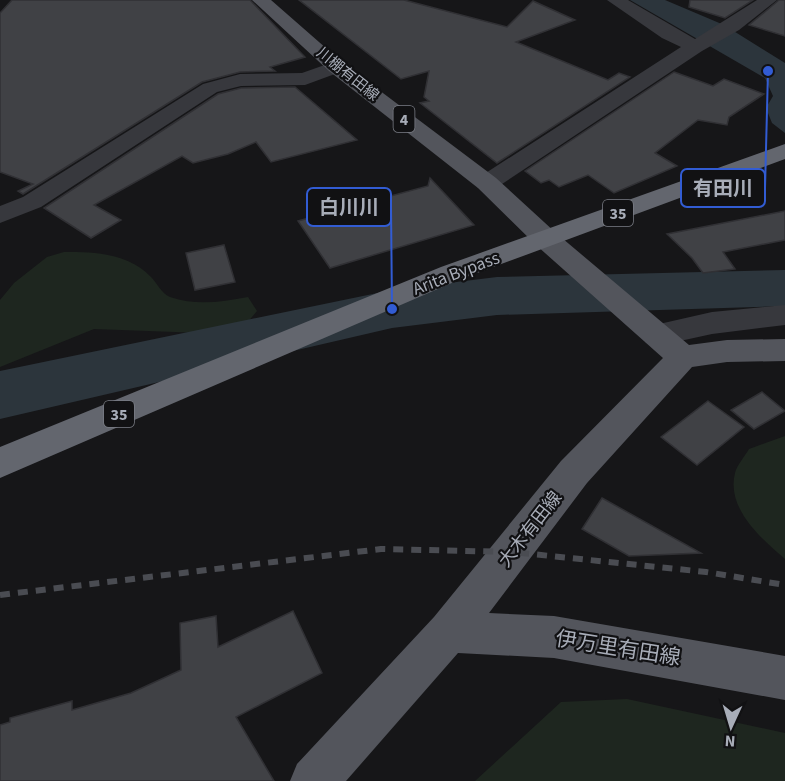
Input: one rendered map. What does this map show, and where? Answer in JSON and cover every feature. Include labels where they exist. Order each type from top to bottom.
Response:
[{"type":"highway","name":"Arita Bypass","points":[[0,463],[239,365],[451,273],[785,151]]},
{"type":"main road","name":"川棚有田線","points":[[261,0],[336,67],[487,183],[546,239]]},
{"type":"main road","points":[[546,239],[670,346],[726,351],[785,350]]},
{"type":"main road","name":"大木有田線","points":[[314,781],[449,632],[670,346]]},
{"type":"main road","name":"伊万里有田線","points":[[449,632],[554,637],[785,678]]},
{"type":"street","points":[[616,0],[669,34],[695,47]]},
{"type":"street","points":[[487,183],[695,47],[732,26],[768,0]]},
{"type":"street","points":[[0,215],[32,202],[210,87],[240,80],[305,79],[336,67]]},
{"type":"street","points":[[670,346],[712,323],[785,315]]},
{"type":"shaded area","points":[[630,0],[665,0],[724,25],[785,63],[785,133],[772,123],[766,108],[773,96],[765,78]]},
{"type":"shaded area","points":[[64,252],[99,254],[132,263],[151,277],[170,297],[190,302],[219,302],[248,297],[257,311],[246,324],[202,333],[94,329],[0,367],[0,300],[14,283],[47,257]]},
{"type":"shaded area","points":[[785,436],[785,559],[748,522],[736,499],[734,486],[736,470],[749,449]]},
{"type":"shaded area","points":[[627,699],[785,733],[785,781],[475,781],[561,702]]},
{"type":"building","points":[[12,0],[250,0],[305,57],[270,67],[275,71],[240,72],[202,82],[23,194],[18,191],[33,184],[0,172],[0,13]]},
{"type":"building","points":[[299,0],[404,0],[507,27],[533,1],[575,20],[516,42],[608,80],[619,73],[630,77],[497,163],[420,103],[429,101],[424,97],[429,71],[401,79]]},
{"type":"building","points":[[690,0],[753,0],[725,18],[689,7]]},
{"type":"building","points":[[779,0],[785,0],[785,36],[749,25]]},
{"type":"building","points":[[674,72],[713,86],[724,79],[764,94],[729,117],[727,125],[698,120],[655,153],[677,166],[614,193],[588,175],[559,187],[549,180],[541,183],[525,171]]},
{"type":"building","points":[[295,87],[357,140],[271,162],[256,142],[228,154],[193,163],[182,156],[94,205],[121,220],[91,238],[44,208],[218,94],[241,88]]},
{"type":"building","points":[[430,178],[474,225],[330,268],[298,221],[428,186]]},
{"type":"building","points":[[785,211],[785,240],[723,252],[735,269],[703,273],[692,258],[667,234]]},
{"type":"building","points":[[224,245],[235,282],[195,290],[186,253]]},
{"type":"building","points":[[762,392],[785,411],[754,429],[731,410]]},
{"type":"building","points":[[708,401],[744,427],[697,465],[661,437]]},
{"type":"building","points":[[602,498],[701,553],[629,556],[582,529]]},
{"type":"building","points":[[293,611],[322,673],[236,717],[274,781],[0,781],[0,725],[10,722],[10,718],[72,701],[72,710],[131,693],[181,670],[180,623],[216,616],[218,647]]},
{"type":"waterway","points":[[0,395],[392,309],[497,296],[785,288]]},
{"type":"railway","points":[[0,595],[381,549],[512,552],[706,572],[785,585]]},
{"type":"place","name":"有田川","points":[[768,71]]},
{"type":"place","name":"白川川","points":[[392,309]]}]
